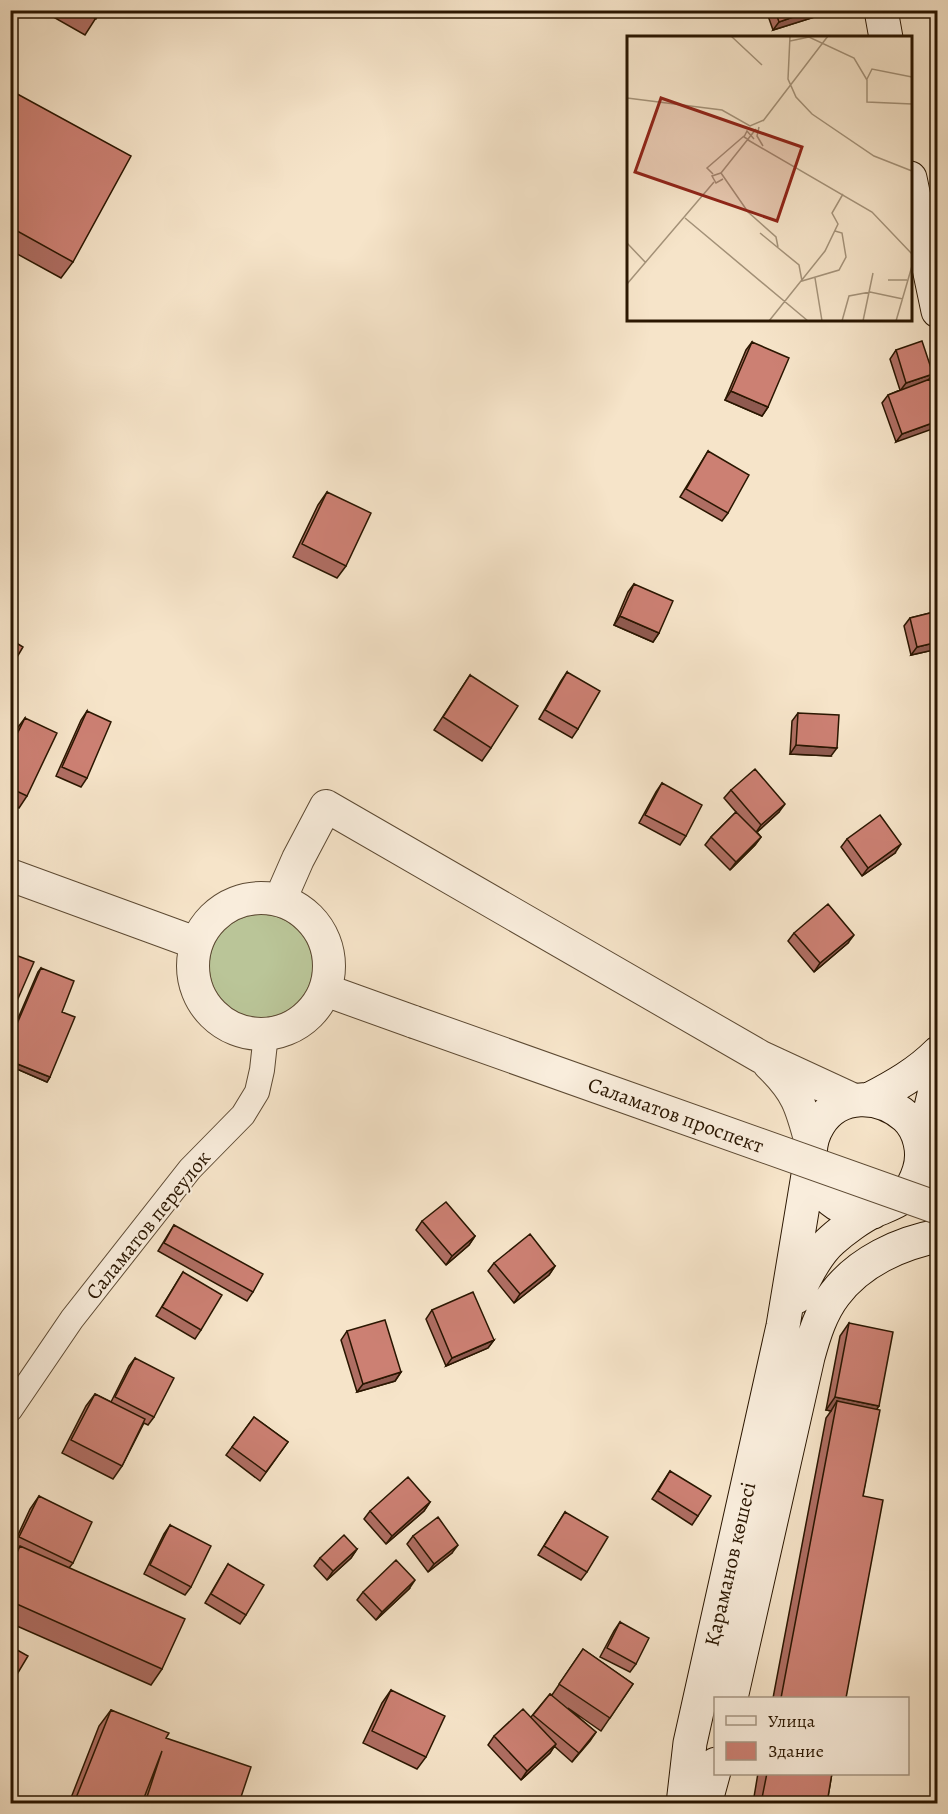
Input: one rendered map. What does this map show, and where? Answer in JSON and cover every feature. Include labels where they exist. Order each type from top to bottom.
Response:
[{"type":"main road","points":[[881,10],[886,36]]},
{"type":"main road","points":[[912,188],[938,311]]},
{"type":"main road","points":[[783,1326],[810,1153],[819,1123],[834,1108],[862,1100],[900,1083],[938,1053]]},
{"type":"main road","points":[[783,1326],[805,1276],[831,1240],[873,1212],[890,1207],[905,1196],[916,1182],[938,1077]]},
{"type":"main road","points":[[862,1100],[894,1106],[912,1123],[922,1146]]},
{"type":"main road","points":[[810,1153],[815,1180],[825,1194],[838,1205],[855,1211],[873,1212]]},
{"type":"main road","points":[[731,1697],[817,1325],[835,1293],[860,1270],[889,1251],[923,1238],[938,1236]]},
{"type":"main road","name":"Қараманов көшесі","points":[[683,1803],[690,1743],[783,1326]]},
{"type":"main road","points":[[705,1803],[714,1771]]},
{"type":"street","points":[[280,900],[298,859],[326,806],[762,1057],[862,1100]]},
{"type":"street","points":[[10,875],[196,943]]},
{"type":"street","points":[[254,898],[280,900],[305,913],[322,935],[329,963],[325,990],[311,1012],[291,1028],[266,1034],[239,1031],[216,1017],[199,996],[192,970],[196,943],[209,921],[230,904],[254,898]]},
{"type":"street","name":"Саламатов проспект","points":[[325,990],[938,1208]]},
{"type":"street","name":"Саламатов переулок","points":[[10,1410],[72,1318],[190,1169],[243,1115],[257,1092],[266,1034]]},
{"type":"street","points":[[762,1057],[788,1083],[802,1109],[810,1153]]},
{"type":"green space","points":[[261,914],[281,918],[298,929],[309,946],[313,966],[309,986],[298,1003],[281,1014],[261,1018],[241,1014],[224,1003],[213,986],[209,966],[213,946],[224,929],[241,918]]},
{"type":"building","points":[[82,10],[101,10],[96,19]]},
{"type":"building","points":[[775,10],[813,10],[779,22]]},
{"type":"building","points":[[10,90],[131,156],[73,262],[10,227]]},
{"type":"building","points":[[922,341],[933,374],[906,383],[896,350]]},
{"type":"building","points":[[752,342],[789,358],[768,407],[731,391]]},
{"type":"building","points":[[930,379],[938,400],[938,421],[902,434],[888,395]]},
{"type":"building","points":[[708,451],[749,475],[728,513],[686,489]]},
{"type":"building","points":[[327,492],[371,513],[346,566],[302,544]]},
{"type":"building","points":[[634,584],[673,601],[659,633],[620,616]]},
{"type":"building","points":[[938,611],[938,642],[917,647],[910,618]]},
{"type":"building","points":[[10,639],[23,647],[10,669]]},
{"type":"building","points":[[567,672],[600,691],[578,729],[545,710]]},
{"type":"building","points":[[470,675],[518,706],[491,748],[443,717]]},
{"type":"building","points":[[87,711],[111,722],[87,778],[62,767]]},
{"type":"building","points":[[798,713],[839,715],[837,748],[796,745]]},
{"type":"building","points":[[25,718],[57,733],[27,796],[10,788],[10,748]]},
{"type":"building","points":[[755,769],[785,804],[761,825],[731,790]]},
{"type":"building","points":[[662,783],[702,805],[686,836],[645,815]]},
{"type":"building","points":[[736,812],[761,837],[736,862],[711,837]]},
{"type":"building","points":[[880,815],[901,844],[868,868],[847,839]]},
{"type":"building","points":[[828,904],[854,935],[820,963],[794,933]]},
{"type":"building","points":[[10,953],[34,962],[10,1017]]},
{"type":"building","points":[[41,968],[74,981],[62,1012],[75,1017],[50,1077],[10,1061],[10,1040]]},
{"type":"building","points":[[446,1202],[475,1236],[452,1256],[422,1221]]},
{"type":"building","points":[[174,1225],[263,1274],[253,1292],[164,1243]]},
{"type":"building","points":[[530,1234],[555,1266],[520,1294],[494,1263]]},
{"type":"building","points":[[183,1272],[222,1295],[201,1330],[162,1307]]},
{"type":"building","points":[[473,1292],[494,1340],[452,1358],[432,1310]]},
{"type":"building","points":[[385,1320],[401,1372],[363,1384],[347,1331]]},
{"type":"building","points":[[849,1323],[893,1332],[879,1406],[835,1397]]},
{"type":"building","points":[[135,1358],[174,1378],[154,1417],[115,1397]]},
{"type":"building","points":[[95,1394],[145,1419],[122,1466],[71,1440]]},
{"type":"building","points":[[837,1401],[880,1410],[863,1496],[883,1500],[846,1697],[781,1697]]},
{"type":"building","points":[[254,1417],[288,1442],[266,1472],[232,1447]]},
{"type":"building","points":[[670,1471],[711,1496],[698,1516],[658,1491]]},
{"type":"building","points":[[408,1477],[430,1502],[392,1536],[370,1511]]},
{"type":"building","points":[[39,1496],[92,1522],[73,1563],[19,1537]]},
{"type":"building","points":[[565,1512],[608,1537],[587,1572],[544,1546]]},
{"type":"building","points":[[438,1517],[458,1545],[434,1564],[413,1536]]},
{"type":"building","points":[[170,1525],[211,1546],[191,1587],[150,1565]]},
{"type":"building","points":[[344,1535],[357,1549],[333,1571],[320,1558]]},
{"type":"building","points":[[20,1546],[185,1619],[162,1669],[10,1601],[10,1568]]},
{"type":"building","points":[[396,1560],[415,1580],[382,1612],[363,1592]]},
{"type":"building","points":[[228,1564],[264,1585],[246,1615],[211,1594]]},
{"type":"building","points":[[620,1622],[649,1638],[636,1664],[607,1648]]},
{"type":"building","points":[[10,1646],[28,1656],[10,1686]]},
{"type":"building","points":[[583,1649],[633,1684],[610,1718],[559,1684]]},
{"type":"building","points":[[391,1690],[445,1716],[426,1757],[372,1731]]},
{"type":"building","points":[[550,1694],[596,1732],[579,1753],[533,1715]]},
{"type":"building","points":[[523,1709],[556,1744],[527,1771],[494,1736]]},
{"type":"building","points":[[111,1710],[169,1733],[166,1738],[251,1767],[239,1803],[145,1803],[162,1751],[142,1803],[74,1803]]},
{"type":"building","points":[[767,1775],[832,1775],[827,1803],[761,1803]]}]
